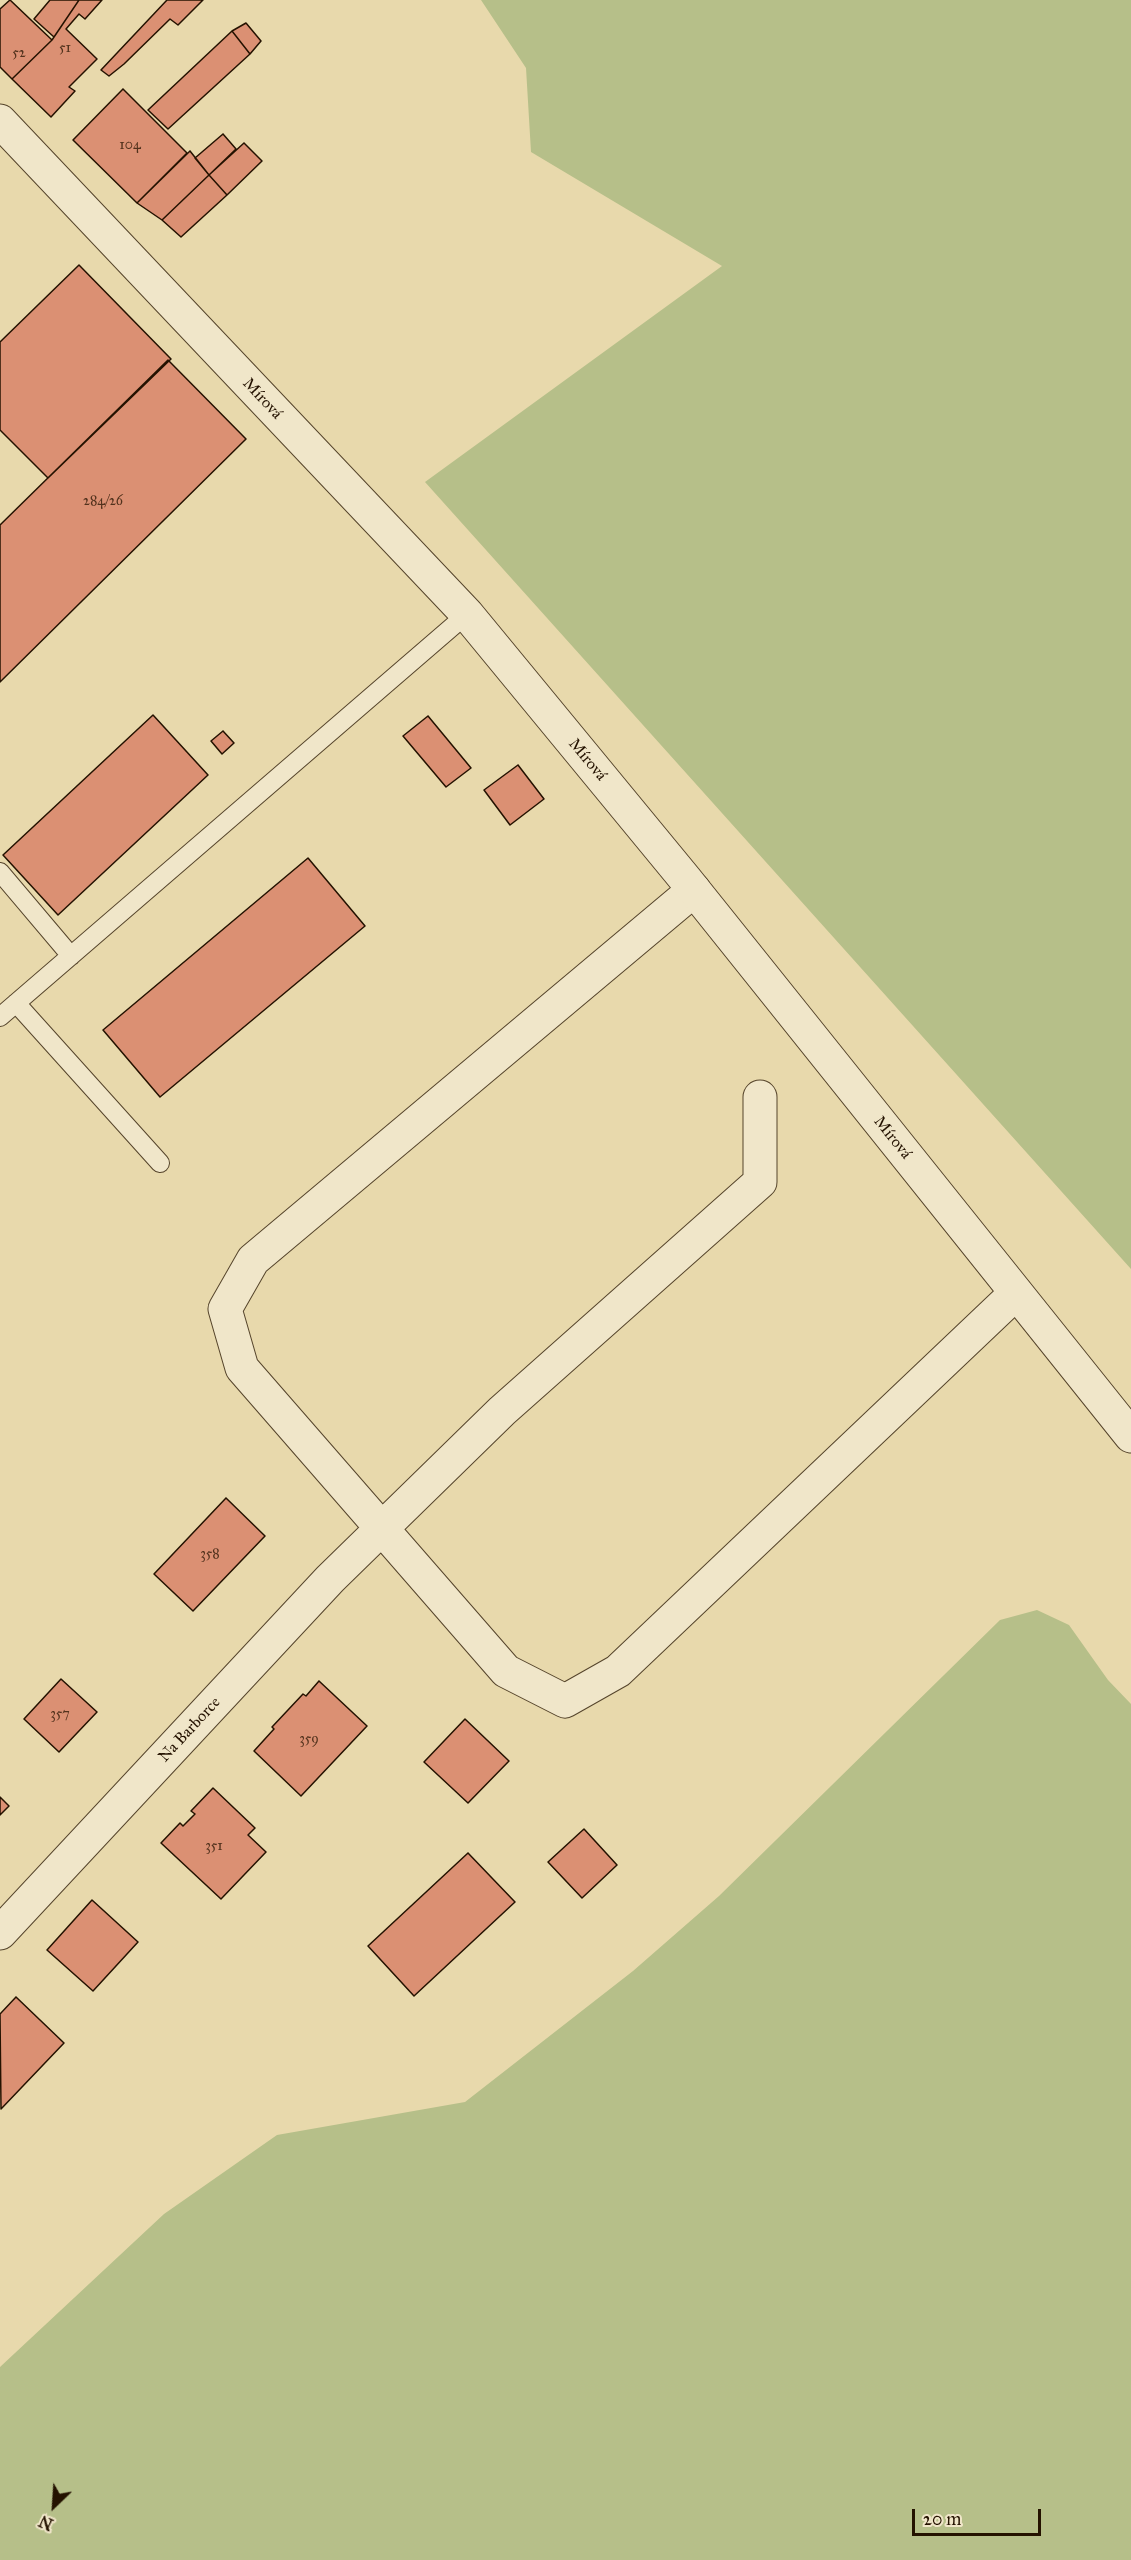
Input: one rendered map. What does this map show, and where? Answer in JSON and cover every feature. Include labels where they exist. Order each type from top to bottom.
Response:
[{"type":"street","name":"Mírová","points":[[0,121],[467,614],[694,890],[1131,1436]]},
{"type":"street","points":[[694,890],[254,1260],[225,1309],[242,1368],[506,1671],[565,1701],[618,1671],[1016,1293]]},
{"type":"street","name":"Na Barborce","points":[[0,1933],[330,1579],[502,1411],[760,1182],[760,1097]]},
{"type":"lane","points":[[0,1017],[467,614]]},
{"type":"lane","points":[[0,872],[71,956]]},
{"type":"lane","points":[[16,1003],[160,1163]]},
{"type":"green space","points":[[481,0],[1131,0],[1131,1269],[425,482],[722,266],[531,152],[526,68]]},
{"type":"green space","points":[[1037,1610],[1069,1625],[1108,1680],[1131,1704],[1131,2560],[0,2560],[0,2367],[164,2214],[277,2135],[465,2102],[633,1971],[719,1896],[1000,1620]]},
{"type":"building","points":[[10,0],[52,40],[12,79],[0,67],[0,9]]},
{"type":"building","points":[[50,0],[79,0],[54,37],[34,19]]},
{"type":"building","points":[[79,0],[102,0],[85,19],[79,14],[66,29],[97,59],[69,87],[75,91],[51,117],[12,79],[52,40]]},
{"type":"building","points":[[167,0],[203,0],[178,25],[170,19],[109,76],[101,70]]},
{"type":"building","points":[[246,23],[261,41],[250,54],[232,31]]},
{"type":"building","points":[[232,31],[250,54],[168,129],[148,110]]},
{"type":"building","points":[[123,89],[187,153],[137,203],[73,140]]},
{"type":"building","points":[[223,134],[236,149],[209,175],[195,158]]},
{"type":"building","points":[[244,143],[262,161],[227,195],[209,175]]},
{"type":"building","points":[[190,151],[209,175],[162,220],[137,203]]},
{"type":"building","points":[[209,175],[227,195],[181,237],[162,220]]},
{"type":"building","points":[[79,265],[171,359],[48,478],[0,430],[0,342]]},
{"type":"building","points":[[168,360],[246,439],[0,682],[0,525]]},
{"type":"building","points":[[153,715],[208,775],[58,915],[3,855]]},
{"type":"building","points":[[428,716],[471,768],[446,787],[403,736]]},
{"type":"building","points":[[223,731],[234,743],[222,754],[211,741]]},
{"type":"building","points":[[518,765],[544,799],[510,825],[484,790]]},
{"type":"building","points":[[308,858],[365,926],[160,1097],[103,1030]]},
{"type":"building","points":[[226,1498],[265,1536],[193,1611],[154,1574]]},
{"type":"building","points":[[61,1679],[97,1712],[59,1752],[24,1719]]},
{"type":"building","points":[[319,1681],[367,1726],[301,1796],[254,1751],[274,1729],[272,1727],[303,1694],[306,1696]]},
{"type":"building","points":[[465,1719],[509,1761],[468,1803],[424,1762]]},
{"type":"building","points":[[213,1788],[255,1828],[248,1835],[266,1852],[221,1899],[161,1843],[180,1823],[183,1826],[195,1814],[191,1811]]},
{"type":"building","points":[[0,1797],[9,1806],[0,1815]]},
{"type":"building","points":[[584,1829],[617,1865],[582,1898],[548,1862]]},
{"type":"building","points":[[468,1853],[515,1902],[414,1996],[368,1946]]},
{"type":"building","points":[[92,1900],[138,1942],[93,1991],[47,1950]]},
{"type":"building","points":[[16,1997],[64,2043],[1,2109],[0,2014]]}]
